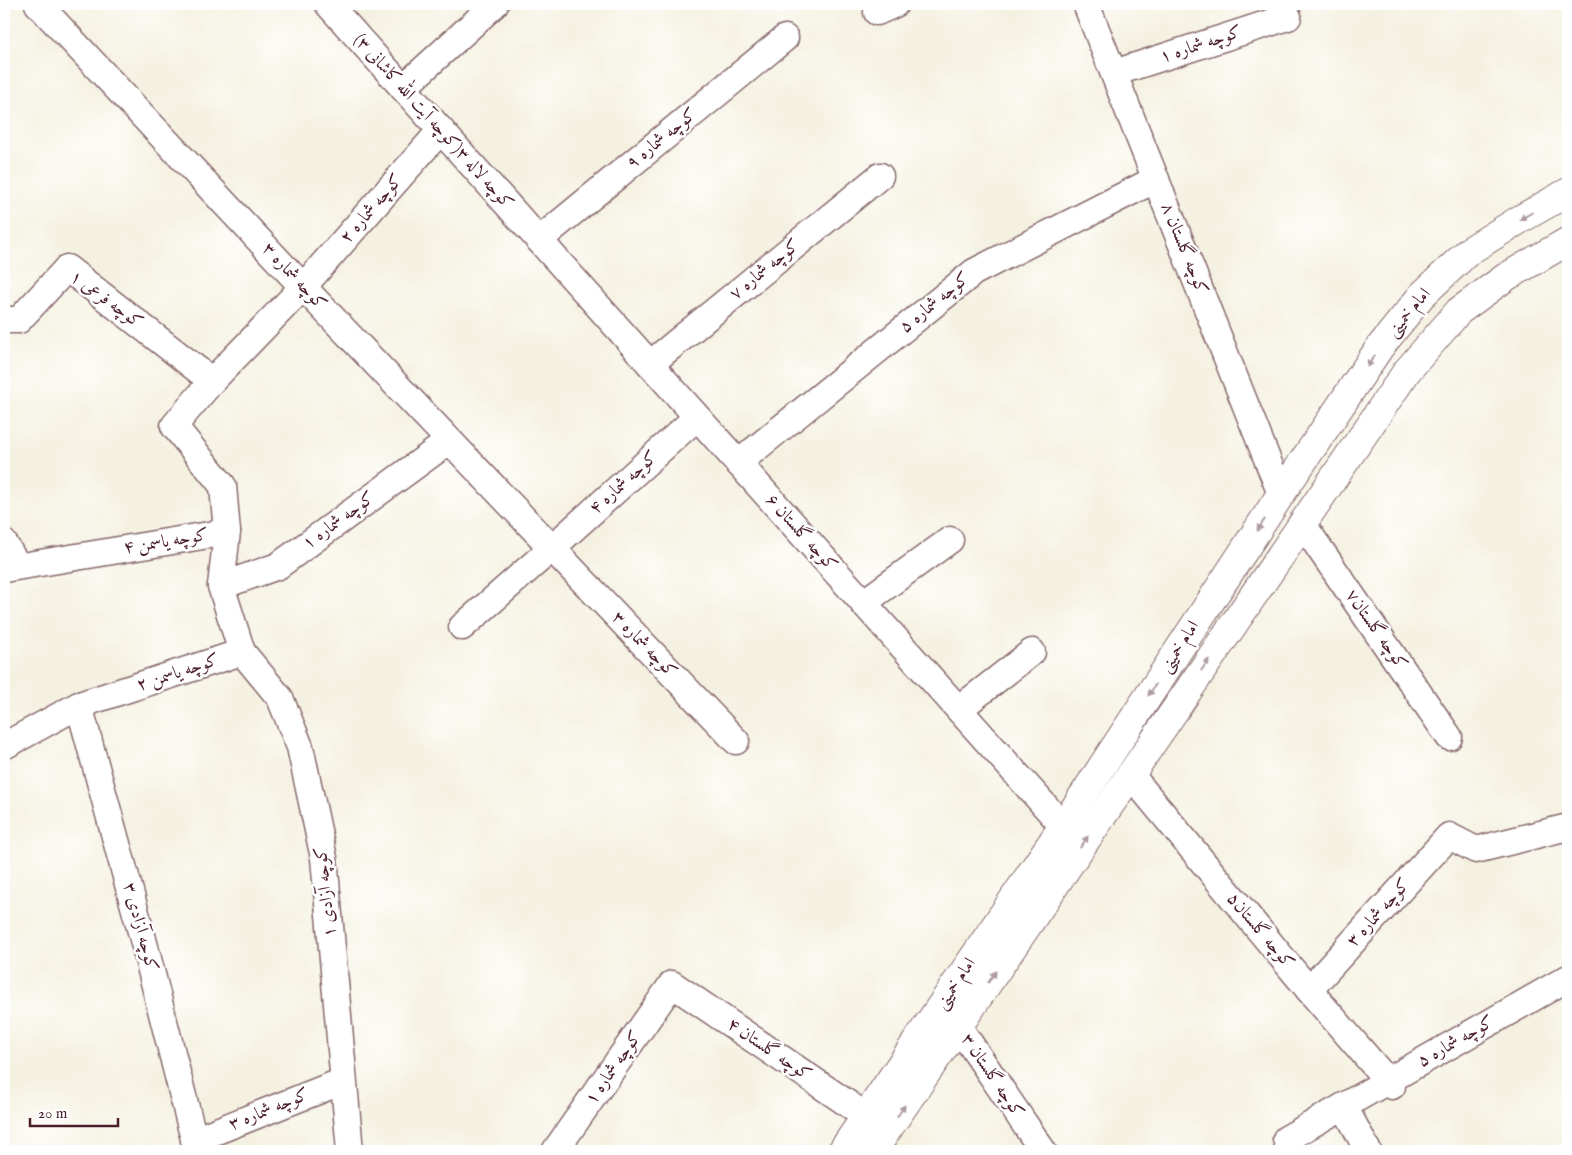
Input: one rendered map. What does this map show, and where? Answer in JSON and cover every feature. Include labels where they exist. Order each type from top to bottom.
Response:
[{"type":"main road","name":"امام خمینی","points":[[842,1151],[1063,826],[1380,347],[1422,295],[1469,251],[1568,192]]},
{"type":"main road","name":"امام خمینی","points":[[873,1151],[1408,371],[1459,311],[1506,277],[1568,241]]},
{"type":"street","name":"کوچه شماره ۳","points":[[38,4],[303,287],[736,741]]},
{"type":"street","name":"کوچه لاله ۳(کوچه آیت الله کاشانی ۳)","points":[[328,4],[539,240]]},
{"type":"street","points":[[403,88],[495,4]]},
{"type":"street","name":"کوچه گلستان ۸","points":[[1086,4],[1281,494]]},
{"type":"street","name":"کوچه شماره ۱","points":[[1114,74],[1288,17]]},
{"type":"street","name":"کوچه شماره ۹","points":[[539,240],[785,38]]},
{"type":"street","name":"کوچه شماره ۲","points":[[303,287],[440,130]]},
{"type":"street","name":"کوچه شماره ۷","points":[[650,364],[880,176]]},
{"type":"street","name":"کوچه شماره ۵","points":[[738,463],[974,272],[1156,179]]},
{"type":"street","name":"کوچه گلستان ۶","points":[[539,240],[1063,826]]},
{"type":"street","name":"کوچه فرعی ۱","points":[[4,320],[19,320],[68,268],[212,381]]},
{"type":"street","name":"کوچه یاسمن ۴","points":[[11,568],[227,532],[223,486],[174,426],[212,381],[303,287]]},
{"type":"street","name":"کوچه شماره ۴","points":[[552,548],[697,417]]},
{"type":"street","name":"کوچه شماره ۱","points":[[221,586],[278,566],[449,441]]},
{"type":"street","name":"کوچه گلستان۷","points":[[1302,523],[1450,737]]},
{"type":"street","name":"کوچه یاسمن ۲","points":[[4,746],[79,704],[242,652],[221,586],[227,532]]},
{"type":"street","points":[[863,603],[950,540]]},
{"type":"street","points":[[4,542],[11,568]]},
{"type":"street","points":[[462,627],[552,548]]},
{"type":"street","name":"کوچه آزادی ۱","points":[[242,652],[280,698],[300,747],[324,858],[350,1151]]},
{"type":"street","points":[[959,710],[1032,652]]},
{"type":"street","name":"کوچه آزادی ۳","points":[[79,704],[143,939],[196,1146]]},
{"type":"street","name":"کوچه گلستان۵","points":[[1130,774],[1309,990],[1390,1084]]},
{"type":"street","name":"کوچه شماره ۳","points":[[1309,990],[1448,836],[1476,850],[1568,827]]},
{"type":"street","name":"کوچه شماره ۵","points":[[1286,1139],[1344,1106],[1390,1084],[1568,978]]},
{"type":"street","name":"کوچه شماره ۱","points":[[555,1151],[672,984]]},
{"type":"street","name":"کوچه گلستان ۴","points":[[672,984],[866,1116]]},
{"type":"street","name":"کوچه گلستان ۳","points":[[958,1026],[1043,1151]]},
{"type":"street","name":"کوچه شماره ۳","points":[[196,1146],[343,1081]]},
{"type":"street","points":[[1344,1106],[1368,1151]]}]
